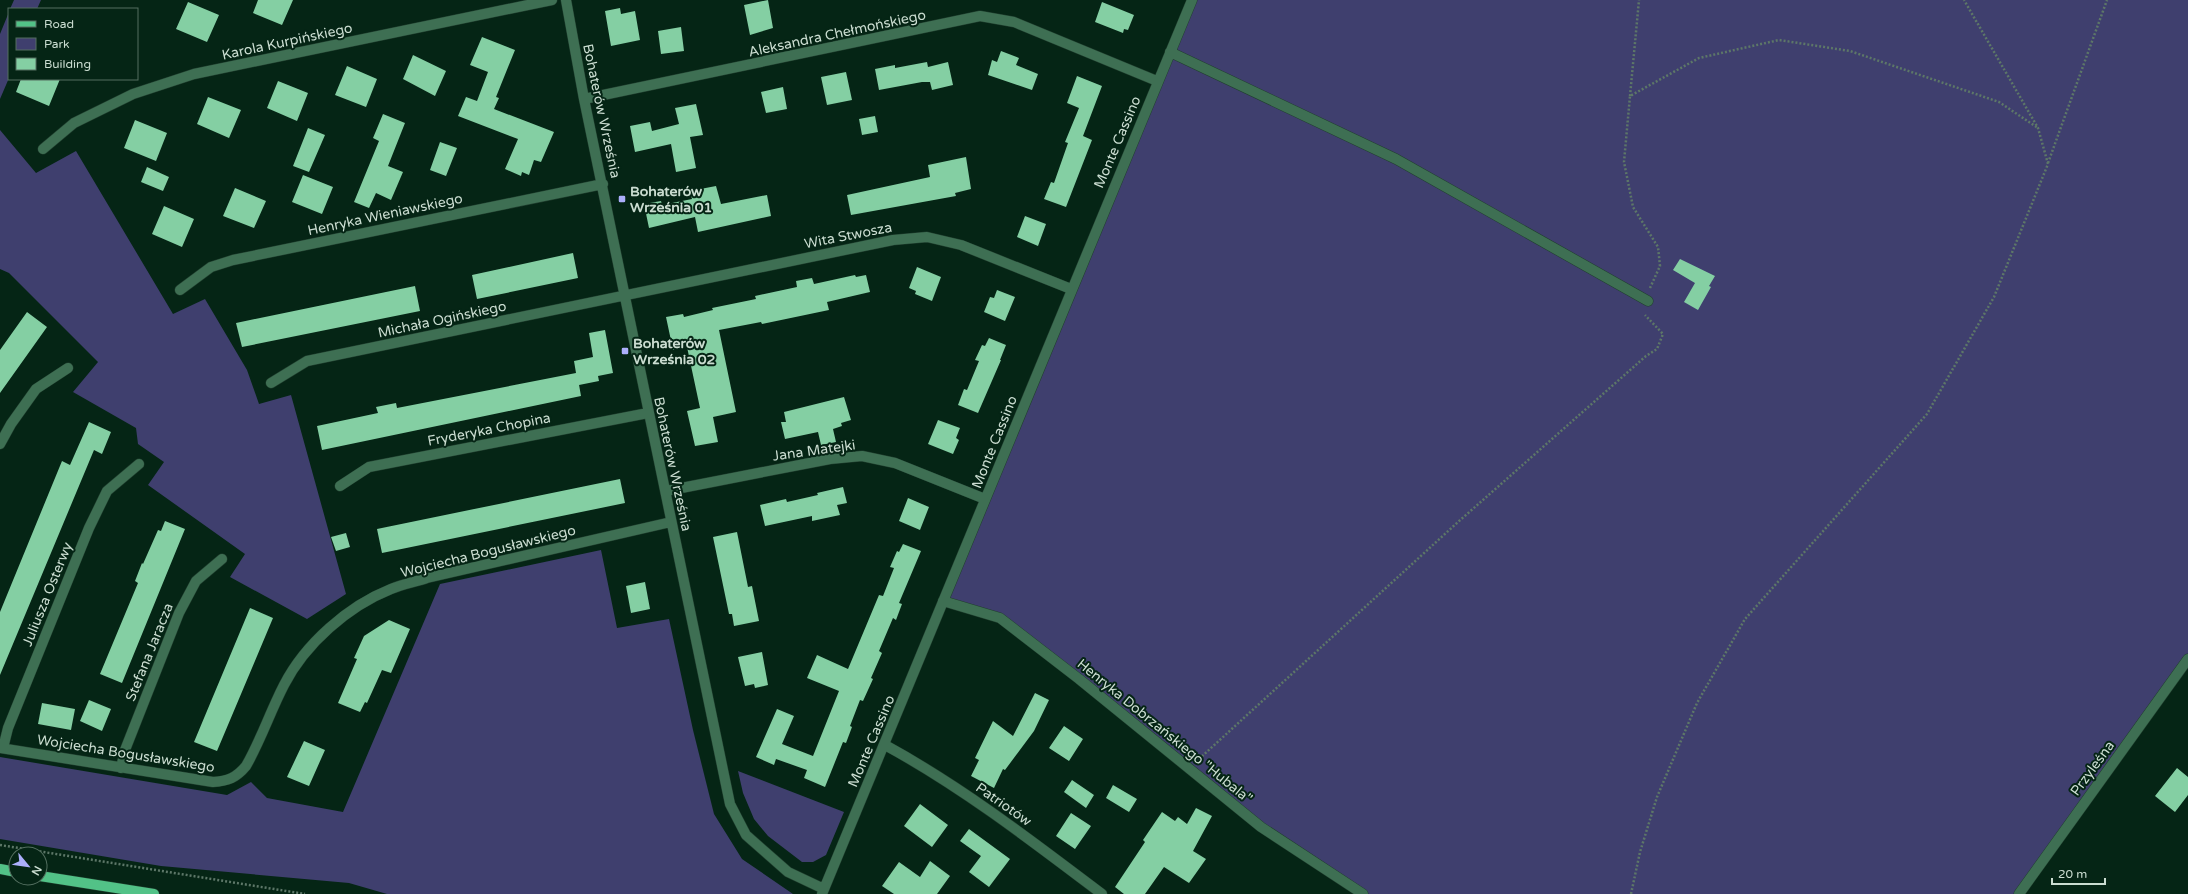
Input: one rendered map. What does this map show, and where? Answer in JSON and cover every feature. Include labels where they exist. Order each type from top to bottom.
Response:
[{"type":"main road","points":[[48,877],[154,894]]},
{"type":"street","name":"Karola Kurpińskiego","points":[[43,149],[74,123],[132,94],[194,74],[552,0]]},
{"type":"street","name":"Bohaterów Września","points":[[566,0],[584,100],[603,184],[648,413],[666,491],[671,522],[730,804],[746,835],[788,872],[823,892]]},
{"type":"street","name":"Monte Cassino","points":[[823,892],[885,745],[1157,81],[1192,0]]},
{"type":"street","name":"Aleksandra Chełmońskiego","points":[[584,100],[980,16],[1014,22],[1157,81]]},
{"type":"street","points":[[1170,52],[1396,158],[1646,300]]},
{"type":"street","name":"Henryka Wieniawskiego","points":[[180,290],[211,267],[232,260],[603,184]]},
{"type":"street","name":"Wita Stwosza","points":[[624,295],[893,240],[927,237],[961,245],[1071,289]]},
{"type":"street","name":"Michała Ogińskiego","points":[[271,383],[307,361],[624,295]]},
{"type":"street","points":[[0,444],[11,424],[36,389],[68,368]]},
{"type":"street","name":"Fryderyka Chopina","points":[[340,486],[369,467],[648,413]]},
{"type":"street","name":"Jana Matejki","points":[[666,491],[830,459],[862,456],[895,463],[985,500]]},
{"type":"street","name":"Juliusza Osterwy","points":[[1,748],[89,528],[107,491],[139,464]]},
{"type":"street","name":"Wojciecha Bogusławskiego","points":[[1,748],[213,782],[226,781],[237,776],[253,753],[284,685],[302,656],[324,634],[355,609],[390,589],[426,578],[671,522]]},
{"type":"street","name":"Stefana Jaracza","points":[[121,768],[124,750],[179,613],[196,581],[222,559]]},
{"type":"street","name":"Henryka Dobrzańskiego \"Hubala\"","points":[[944,601],[1000,618],[1079,679],[1261,826],[1363,894]]},
{"type":"street","name":"Przyleśna","points":[[2019,894],[2188,659]]},
{"type":"street","name":"Patriotów","points":[[885,745],[926,767],[1030,840],[1102,894]]},
{"type":"path","points":[[1189,768],[1458,522],[1646,356],[1657,349],[1663,334],[1640,308],[1646,300],[1660,266],[1658,247],[1633,207],[1624,162],[1639,0]]},
{"type":"path","points":[[1964,0],[2038,128],[2048,164]]},
{"type":"path","points":[[1631,894],[1640,852],[1657,797],[1697,703],[1745,619],[1927,414],[1994,296],[2048,164],[2107,0]]},
{"type":"path","points":[[1630,96],[1700,58],[1779,40],[1850,51],[1999,102],[2038,128]]},
{"type":"path","points":[[0,845],[305,894]]},
{"type":"green space","points":[[14,0],[41,0],[37,8],[10,8]]},
{"type":"green space","points":[[1193,0],[2188,0],[2188,661],[2019,894],[1363,894],[1261,827],[1000,619],[944,601]]},
{"type":"green space","points":[[8,14],[8,80],[0,99],[0,34]]},
{"type":"green space","points":[[0,130],[36,173],[76,151],[173,314],[205,299],[247,370],[259,404],[291,395],[346,594],[307,619],[230,577],[245,554],[148,485],[164,462],[138,444],[136,428],[73,392],[98,362],[9,273],[0,269]]},
{"type":"green space","points":[[601,550],[617,628],[669,619],[693,730],[714,814],[742,859],[793,894],[387,894],[349,883],[161,866],[0,839],[0,757],[227,795],[251,782],[267,798],[343,812],[440,584]]},
{"type":"green space","points":[[738,771],[844,812],[826,855],[813,862],[802,862],[768,836],[754,819],[743,793]]},
{"type":"building","points":[[258,0],[293,0],[282,25],[253,13]]},
{"type":"building","points":[[768,0],[773,28],[750,35],[744,5]]},
{"type":"building","points":[[188,2],[219,15],[207,42],[176,29]]},
{"type":"building","points":[[1102,2],[1134,15],[1128,30],[1124,29],[1123,33],[1095,22]]},
{"type":"building","points":[[620,8],[621,14],[635,11],[640,40],[611,46],[605,11]]},
{"type":"building","points":[[681,27],[684,51],[661,54],[658,31]]},
{"type":"building","points":[[482,37],[515,50],[496,97],[499,98],[494,109],[554,132],[541,162],[534,160],[529,175],[522,172],[521,176],[505,169],[518,139],[458,116],[466,97],[477,101],[488,72],[470,65]]},
{"type":"building","points":[[1001,51],[1019,58],[1016,65],[1038,74],[1032,90],[988,75],[992,60],[997,62]]},
{"type":"building","points":[[413,55],[446,71],[435,96],[403,79]]},
{"type":"building","points":[[927,62],[928,67],[948,62],[953,85],[932,90],[930,82],[922,82],[879,90],[875,69],[895,65],[895,68]]},
{"type":"building","points":[[347,66],[377,79],[366,107],[335,95]]},
{"type":"building","points":[[846,72],[852,100],[827,105],[821,77]]},
{"type":"building","points":[[1077,76],[1102,86],[1083,136],[1092,140],[1066,207],[1044,199],[1051,182],[1054,183],[1068,143],[1065,142],[1079,108],[1067,103]]},
{"type":"building","points":[[21,80],[60,80],[49,106],[16,92]]},
{"type":"building","points":[[278,81],[308,93],[297,121],[267,108]]},
{"type":"building","points":[[783,87],[787,109],[766,113],[761,92]]},
{"type":"building","points":[[208,97],[241,110],[229,138],[197,124]]},
{"type":"building","points":[[696,104],[703,135],[690,137],[696,168],[676,172],[671,144],[635,152],[630,126],[650,122],[652,131],[679,124],[675,108]]},
{"type":"building","points":[[383,114],[405,123],[388,166],[403,172],[391,200],[376,193],[369,208],[354,202],[379,141],[373,138]]},
{"type":"building","points":[[875,116],[878,132],[862,135],[859,119]]},
{"type":"building","points":[[135,120],[167,133],[156,161],[124,148]]},
{"type":"building","points":[[308,128],[325,135],[309,172],[293,166]]},
{"type":"building","points":[[440,142],[457,148],[446,176],[430,170]]},
{"type":"building","points":[[966,157],[971,189],[955,193],[956,196],[851,215],[847,195],[930,177],[928,165]]},
{"type":"building","points":[[147,167],[169,177],[163,191],[141,182]]},
{"type":"building","points":[[303,175],[333,187],[322,214],[292,202]]},
{"type":"building","points":[[716,186],[721,204],[767,195],[771,216],[698,232],[695,217],[649,228],[644,204],[661,201],[662,205],[692,199],[690,191]]},
{"type":"building","points":[[235,188],[266,201],[254,228],[223,216]]},
{"type":"building","points":[[164,206],[194,219],[182,247],[152,234]]},
{"type":"building","points":[[1025,216],[1046,224],[1038,246],[1017,237]]},
{"type":"building","points":[[573,253],[578,278],[477,299],[472,275]]},
{"type":"building","points":[[1680,259],[1715,276],[1709,286],[1711,287],[1698,310],[1684,302],[1695,283],[1673,270]]},
{"type":"building","points":[[917,267],[941,277],[932,301],[915,294],[916,291],[909,288]]},
{"type":"building","points":[[855,275],[856,277],[866,275],[870,292],[827,302],[829,310],[762,324],[761,322],[719,330],[736,412],[713,417],[718,442],[695,446],[687,411],[700,408],[687,347],[673,350],[666,317],[683,314],[684,317],[713,310],[712,308],[756,299],[755,296],[797,287],[796,281],[812,278],[814,284]]},
{"type":"building","points":[[415,286],[420,311],[242,347],[236,323]]},
{"type":"building","points":[[997,290],[1015,297],[1005,321],[984,312],[990,297],[994,298]]},
{"type":"building","points":[[27,312],[47,327],[0,393],[0,350]]},
{"type":"building","points":[[605,330],[613,373],[598,376],[599,381],[579,385],[581,396],[322,450],[317,426],[378,413],[376,407],[396,403],[397,408],[576,373],[574,361],[593,357],[589,333]]},
{"type":"building","points":[[989,338],[1006,345],[978,413],[958,405],[964,389],[967,390],[979,361],[975,360],[982,345],[985,346]]},
{"type":"building","points":[[844,397],[851,420],[841,423],[842,426],[833,429],[836,442],[821,445],[818,432],[785,439],[781,422],[786,422],[784,412]]},
{"type":"building","points":[[938,420],[960,428],[956,438],[959,440],[953,454],[928,444]]},
{"type":"building","points":[[89,422],[111,432],[102,454],[94,450],[0,675],[0,612],[62,461],[70,465]]},
{"type":"building","points":[[620,479],[625,503],[382,553],[377,529]]},
{"type":"building","points":[[843,487],[847,503],[837,505],[840,515],[812,521],[812,516],[765,526],[760,505],[786,499],[787,502],[818,495],[817,493]]},
{"type":"building","points":[[908,498],[929,507],[920,530],[899,521]]},
{"type":"building","points":[[165,521],[185,529],[122,683],[100,674],[138,583],[135,581],[142,563],[143,564],[158,530],[161,531]]},
{"type":"building","points":[[737,532],[748,587],[752,586],[759,621],[734,626],[732,614],[729,614],[713,537]]},
{"type":"building","points":[[346,533],[350,547],[336,551],[331,537]]},
{"type":"building","points":[[903,544],[921,551],[899,603],[902,604],[896,620],[893,618],[879,651],[882,653],[871,678],[873,679],[863,701],[860,700],[850,726],[852,727],[846,743],[843,742],[825,787],[804,778],[807,770],[776,759],[774,765],[756,757],[777,709],[794,716],[782,744],[813,756],[839,691],[807,678],[817,655],[848,669],[879,595],[883,596],[894,568],[890,567],[897,551],[899,552]]},
{"type":"building","points":[[645,582],[650,609],[631,613],[626,586]]},
{"type":"building","points":[[250,608],[273,618],[217,751],[194,742]]},
{"type":"building","points":[[389,620],[410,629],[391,673],[382,670],[367,703],[365,702],[360,712],[338,703],[357,659],[354,658],[364,636]]},
{"type":"building","points":[[762,652],[768,685],[755,688],[754,684],[745,686],[738,657]]},
{"type":"building","points":[[1035,693],[1049,700],[1034,731],[1005,770],[1003,769],[994,788],[971,776],[979,760],[975,758],[993,721],[1013,736]]},
{"type":"building","points":[[89,700],[111,709],[102,731],[80,721]]},
{"type":"building","points":[[42,703],[75,709],[71,730],[38,724]]},
{"type":"building","points":[[1064,726],[1083,739],[1069,761],[1049,748]]},
{"type":"building","points":[[304,741],[325,750],[309,786],[287,777]]},
{"type":"building","points":[[2177,768],[2188,777],[2188,795],[2175,812],[2155,796]]},
{"type":"building","points":[[1072,780],[1094,795],[1086,808],[1064,792]]},
{"type":"building","points":[[1113,785],[1137,799],[1129,812],[1106,798]]},
{"type":"building","points":[[920,804],[948,825],[932,847],[904,826]]},
{"type":"building","points":[[1196,808],[1212,816],[1193,851],[1206,859],[1189,883],[1164,867],[1145,894],[1124,894],[1115,887],[1145,842],[1143,840],[1162,812],[1175,821],[1178,817],[1187,824]]},
{"type":"building","points":[[1071,813],[1091,826],[1075,849],[1056,836]]},
{"type":"building","points":[[969,829],[1010,859],[989,887],[969,872],[981,856],[960,841]]},
{"type":"building","points":[[930,861],[950,876],[937,894],[894,894],[882,886],[899,862],[920,877]]},
{"type":"place","name":"Bohaterów Września 01","points":[[622,199]]},
{"type":"place","name":"Bohaterów Września 02","points":[[625,351]]}]
